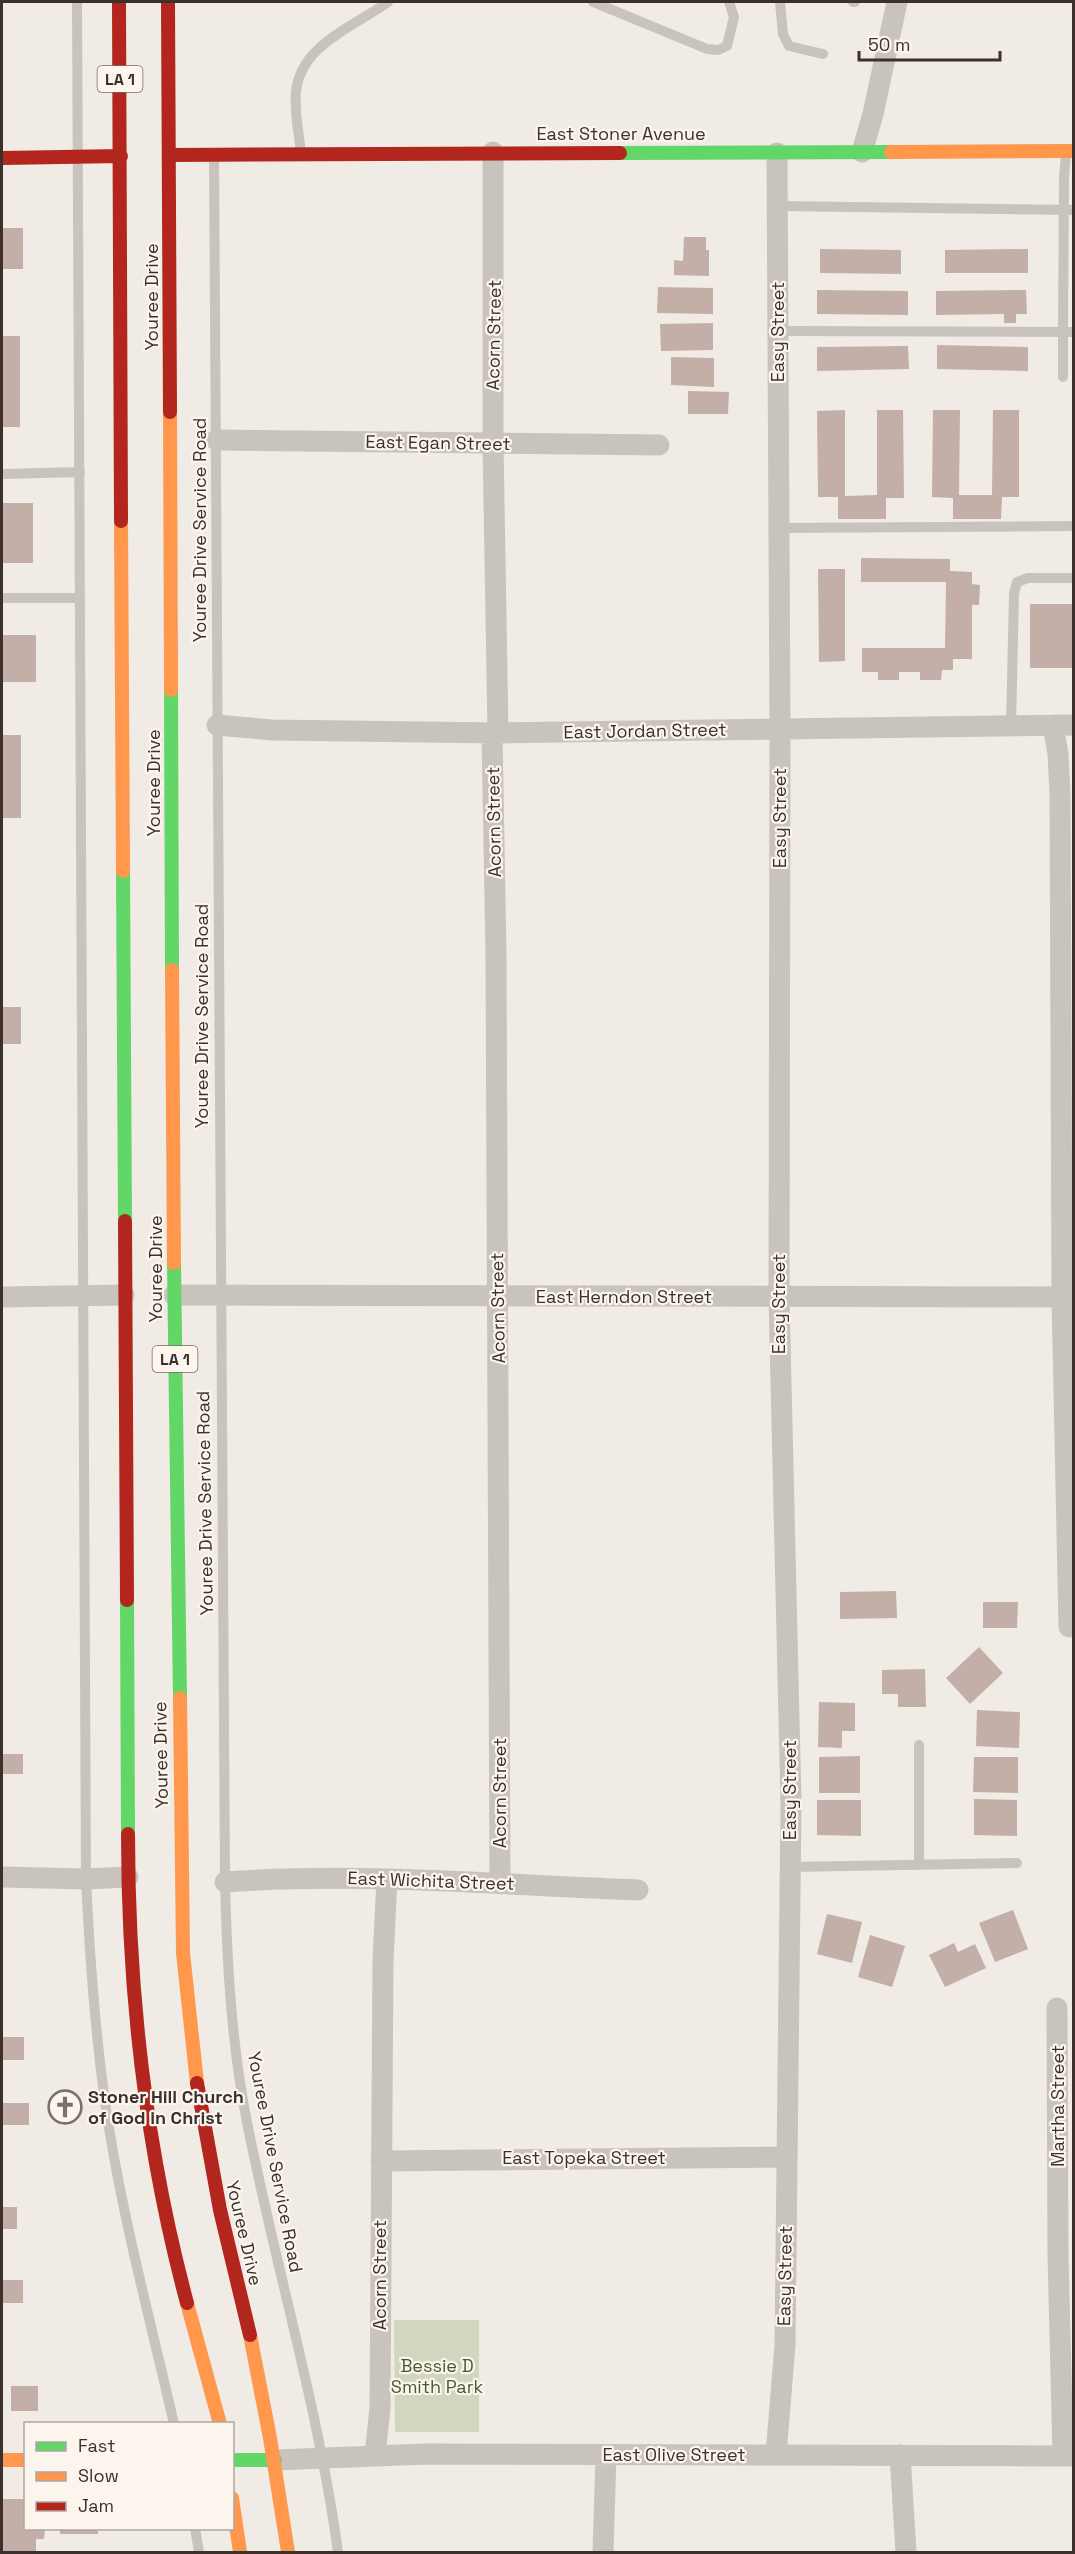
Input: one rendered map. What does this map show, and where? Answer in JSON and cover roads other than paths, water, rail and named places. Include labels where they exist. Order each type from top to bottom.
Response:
[{"type":"main road","name":"LA 1","points":[[119,2],[127,156]]},
{"type":"main road","name":"LA 1","points":[[163,155],[168,2]]},
{"type":"main road","name":"East Stoner Avenue","points":[[163,155],[1070,151]]},
{"type":"main road","name":"Youree Drive","points":[[163,155],[169,1295],[181,1903],[186,1994],[202,2123],[215,2190],[257,2368],[275,2460],[288,2553]]},
{"type":"main road","points":[[2,158],[127,156]]},
{"type":"main road","name":"Youree Drive","points":[[127,156],[134,1295],[128,1876],[132,1987],[138,2054],[150,2133],[183,2287],[219,2422]]},
{"type":"main road","points":[[2,2460],[24,2460]]},
{"type":"main road","points":[[234,2460],[275,2460]]},
{"type":"main road","points":[[234,2512],[240,2553]]},
{"type":"street","points":[[862,152],[873,114],[897,2]]},
{"type":"street","name":"Acorn Street","points":[[493,152],[500,1882]]},
{"type":"street","name":"Easy Street","points":[[776,2455],[785,2345],[790,1866],[790,1725],[782,1494],[779,1298],[780,528],[777,153]]},
{"type":"street","name":"East Egan Street","points":[[216,440],[659,445]]},
{"type":"street","name":"East Jordan Street","points":[[217,725],[272,730],[495,733],[1063,725]]},
{"type":"street","points":[[1063,725],[1058,754],[1068,1297],[1069,1627]]},
{"type":"street","points":[[2,1296],[134,1295]]},
{"type":"street","name":"East Herndon Street","points":[[169,1295],[1068,1297]]},
{"type":"street","points":[[2,1877],[86,1879],[128,1876]]},
{"type":"street","name":"East Wichita Street","points":[[225,1882],[291,1878],[387,1879],[500,1882],[638,1890]]},
{"type":"street","name":"Acorn Street","points":[[375,2455],[380,2408],[383,1960],[387,1879]]},
{"type":"street","name":"Martha Street","points":[[1057,2008],[1058,2254],[1068,2456]]},
{"type":"street","name":"East Topeka Street","points":[[381,2161],[786,2157]]},
{"type":"street","name":"East Olive Street","points":[[275,2460],[321,2460],[375,2455],[1068,2456]]},
{"type":"street","points":[[603,2553],[606,2455]]},
{"type":"street","points":[[900,2455],[906,2553]]},
{"type":"lane","points":[[77,2],[86,1879],[93,2003],[110,2133],[120,2190],[174,2422]]},
{"type":"lane","points":[[301,153],[296,94],[300,72],[308,59],[332,38],[388,2]]},
{"type":"lane","points":[[593,2],[707,49],[718,50],[727,46],[734,17],[729,2]]},
{"type":"lane","points":[[780,2],[783,34],[789,46],[823,54]]},
{"type":"lane","points":[[1063,377],[1068,332],[1070,151]]},
{"type":"lane","name":"Youree Drive Service Road","points":[[214,153],[219,1295],[225,1882],[228,1969],[234,2045],[243,2103],[321,2460],[338,2553]]},
{"type":"lane","points":[[777,206],[1069,210]]},
{"type":"lane","points":[[778,331],[1068,332]]},
{"type":"lane","points":[[2,474],[80,472]]},
{"type":"lane","points":[[780,528],[1074,526]]},
{"type":"lane","points":[[1011,726],[1014,594],[1017,582],[1028,578],[1074,578]]},
{"type":"lane","points":[[2,598],[80,598]]},
{"type":"lane","points":[[919,1745],[919,1865]]},
{"type":"lane","points":[[790,1866],[1017,1863]]},
{"type":"lane","points":[[195,2530],[200,2553]]},
{"type":"place","name":"Stoner Hill Church of God in Christ","points":[[65,2107]]},
{"type":"park label","name":"Bessie D Smith Park","points":[[437,2376]]}]
